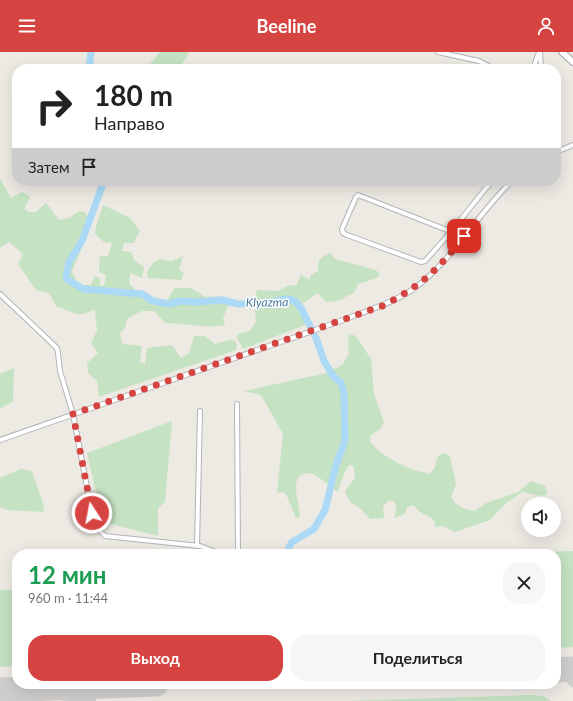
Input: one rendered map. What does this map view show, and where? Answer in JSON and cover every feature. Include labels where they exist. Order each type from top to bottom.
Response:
[{"type":"street","points":[[438,52],[479,61],[485,64]]},
{"type":"street","points":[[535,64],[539,52]]},
{"type":"street","points":[[539,52],[540,64]]},
{"type":"street","points":[[562,52],[573,62]]},
{"type":"street","points":[[561,150],[573,145]]},
{"type":"street","points":[[450,233],[447,230],[358,195],[342,229],[347,235],[421,262],[425,261],[450,233],[488,186]]},
{"type":"street","points":[[0,440],[382,306],[412,290],[434,272],[508,186]]},
{"type":"street","points":[[0,294],[57,348],[60,371],[73,414],[92,513],[98,529],[105,536],[198,546],[207,549]]},
{"type":"street","points":[[237,404],[238,549]]},
{"type":"street","points":[[198,546],[200,411]]},
{"type":"green space","points":[[160,52],[189,52],[182,64],[150,64]]},
{"type":"green space","points":[[0,178],[11,198],[22,192],[30,197],[24,209],[29,212],[36,212],[46,203],[59,220],[69,218],[79,211],[86,213],[91,226],[72,271],[76,281],[84,285],[91,285],[95,276],[100,278],[100,285],[104,286],[106,275],[99,272],[100,256],[108,256],[112,243],[104,242],[95,234],[103,205],[130,218],[140,231],[133,243],[124,243],[122,251],[131,252],[135,261],[144,267],[142,278],[130,273],[129,284],[144,298],[166,302],[175,288],[191,288],[205,297],[223,296],[229,304],[223,318],[225,325],[202,326],[165,323],[154,311],[142,311],[127,319],[125,328],[120,333],[122,344],[142,346],[140,362],[145,364],[147,348],[172,345],[181,358],[189,353],[194,336],[205,336],[215,344],[230,340],[235,341],[237,345],[236,350],[99,397],[97,381],[88,373],[87,363],[98,353],[91,343],[97,331],[95,310],[79,315],[56,306],[49,293],[36,290],[18,264],[23,254],[9,242],[0,248]]},
{"type":"green space","points":[[331,253],[333,257],[338,260],[376,270],[380,274],[377,278],[358,284],[354,293],[338,300],[326,302],[318,293],[300,305],[298,311],[304,320],[305,325],[243,349],[237,338],[238,334],[250,331],[256,321],[254,301],[257,290],[278,291],[289,285],[296,286],[301,275],[310,280],[310,276],[319,270],[318,264],[320,259]]},
{"type":"green space","points":[[183,256],[179,270],[184,273],[181,280],[148,278],[147,272],[153,263],[159,259],[172,261]]},
{"type":"green space","points":[[349,334],[356,336],[371,359],[374,394],[384,422],[381,428],[370,436],[370,442],[382,453],[405,466],[429,474],[434,469],[438,456],[445,453],[450,456],[456,484],[451,497],[455,503],[468,510],[475,511],[486,503],[518,492],[531,481],[545,486],[547,494],[541,496],[522,492],[505,504],[490,520],[455,532],[443,526],[435,527],[434,521],[430,517],[420,512],[413,505],[407,507],[405,514],[394,518],[396,505],[392,501],[389,501],[384,505],[383,510],[385,518],[370,519],[360,508],[351,503],[345,492],[355,478],[354,467],[349,465],[345,471],[338,492],[313,474],[306,473],[299,476],[296,492],[300,514],[299,518],[296,518],[286,494],[282,492],[277,493],[283,434],[261,395],[244,391],[327,373],[342,365],[349,353]]},
{"type":"green space","points":[[14,368],[13,402],[0,408],[0,374]]},
{"type":"green space","points":[[172,421],[165,502],[158,508],[158,536],[103,522],[87,453]]},
{"type":"green space","points":[[21,469],[32,471],[44,506],[43,512],[7,510],[0,507],[0,478]]},
{"type":"green space","points":[[561,551],[573,551],[573,647],[561,648]]},
{"type":"green space","points":[[0,590],[12,590],[12,666],[0,667]]},
{"type":"green space","points":[[533,695],[543,696],[551,701],[346,701]]},
{"type":"waterway","name":"Klyazma","points":[[90,64],[91,52]]},
{"type":"waterway","name":"Klyazma","points":[[102,186],[82,241],[69,262],[66,275],[67,279],[83,289],[142,294],[153,301],[169,304],[181,301],[197,302],[222,300],[238,304],[249,304],[287,299],[292,300],[301,308],[316,338],[324,361],[333,376],[341,383],[344,393],[345,441],[336,465],[325,510],[314,529],[292,542],[289,549]]},
{"type":"taxiway","points":[[561,673],[568,676],[573,682]]},
{"type":"taxiway","points":[[6,689],[70,696],[91,701]]},
{"type":"runway","points":[[561,670],[573,669]]},
{"type":"runway","points":[[0,690],[26,689]]},
{"type":"route","points":[[92,513],[73,414],[382,306],[412,290],[434,272],[464,236]]}]
